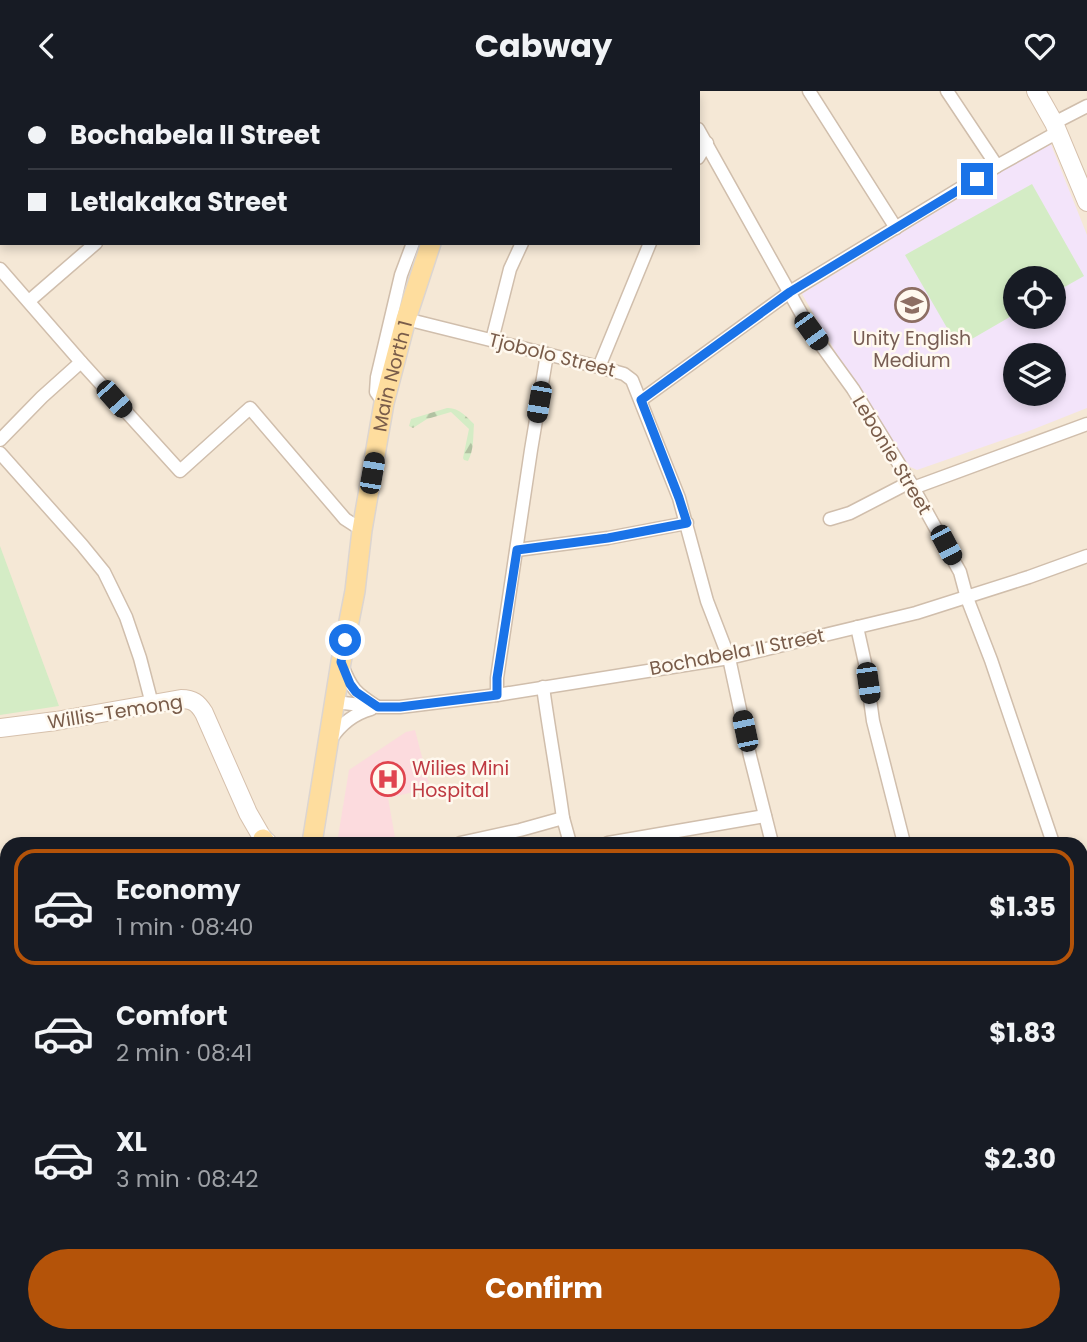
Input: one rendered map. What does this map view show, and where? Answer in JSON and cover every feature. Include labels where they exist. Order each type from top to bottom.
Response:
[{"type":"main road","points":[[1036,91],[1056,127],[1087,202]]},
{"type":"main road","name":"Main North 1","points":[[313,837],[384,403],[429,245]]},
{"type":"main road","name":"Willis-Temong","points":[[0,728],[189,699],[198,704],[204,713],[248,813],[263,837]]},
{"type":"street","points":[[809,91],[896,228]]},
{"type":"street","points":[[947,91],[997,166]]},
{"type":"street","points":[[641,400],[790,292],[997,166],[1087,106]]},
{"type":"street","name":"Lebonie Street","points":[[700,131],[811,331],[853,389],[960,572],[1051,837]]},
{"type":"street","points":[[700,155],[707,143]]},
{"type":"street","points":[[29,301],[94,245]]},
{"type":"street","points":[[384,403],[376,392],[376,377],[401,275],[412,245]]},
{"type":"street","points":[[492,340],[510,269],[521,245]]},
{"type":"street","points":[[599,367],[649,245]]},
{"type":"street","points":[[0,269],[80,362],[180,471],[250,408],[345,519],[362,530]]},
{"type":"street","name":"Tjobolo Street","points":[[406,319],[599,367],[624,374],[632,380],[679,498],[707,601],[729,658],[770,837]]},
{"type":"street","points":[[497,695],[497,678],[547,354]]},
{"type":"street","points":[[0,440],[80,362]]},
{"type":"street","points":[[830,519],[850,513],[911,485],[1087,424]]},
{"type":"street","points":[[0,453],[104,572],[130,627],[152,704]]},
{"type":"street","points":[[517,550],[608,538],[687,523]]},
{"type":"street","name":"Bochabela II Street","points":[[335,702],[400,707],[497,695],[729,658],[916,613],[1087,557]]},
{"type":"street","points":[[857,627],[873,721],[902,837]]},
{"type":"street","points":[[341,662],[356,692],[378,707]]},
{"type":"street","points":[[543,687],[568,837]]},
{"type":"street","name":"Bochabela II Street","points":[[328,743],[338,729],[352,717],[378,707]]},
{"type":"street","points":[[643,837],[765,816]]},
{"type":"street","points":[[488,837],[563,818]]},
{"type":"shaded area","points":[[700,91],[1087,91],[1087,837],[0,837],[0,245],[700,245]]},
{"type":"shaded area","name":"Unity English Medium","points":[[1050,142],[1087,235],[1087,408],[917,470],[906,465],[891,437],[846,370],[802,294]]},
{"type":"shaded area","name":"Wilies Mini Hospital","points":[[415,730],[430,788],[388,798],[395,837],[338,837],[349,770],[406,732]]},
{"type":"green space","points":[[1032,184],[1084,276],[1066,286],[1066,266],[1003,266],[1003,321],[958,347],[905,255]]},
{"type":"green space","points":[[447,408],[459,411],[474,424],[468,461],[463,458],[469,429],[451,412],[427,419],[413,428],[409,426],[411,419]]},
{"type":"green space","points":[[0,546],[59,706],[0,715]]},
{"type":"place","name":"Unity English Medium","points":[[912,305]]},
{"type":"place","name":"Wilies Mini Hospital","points":[[388,779]]},
{"type":"route","points":[[345,640],[341,662],[350,684],[356,692],[378,707],[400,707],[497,695],[497,678],[517,550],[608,538],[687,523],[641,400],[790,292],[977,179]]}]
